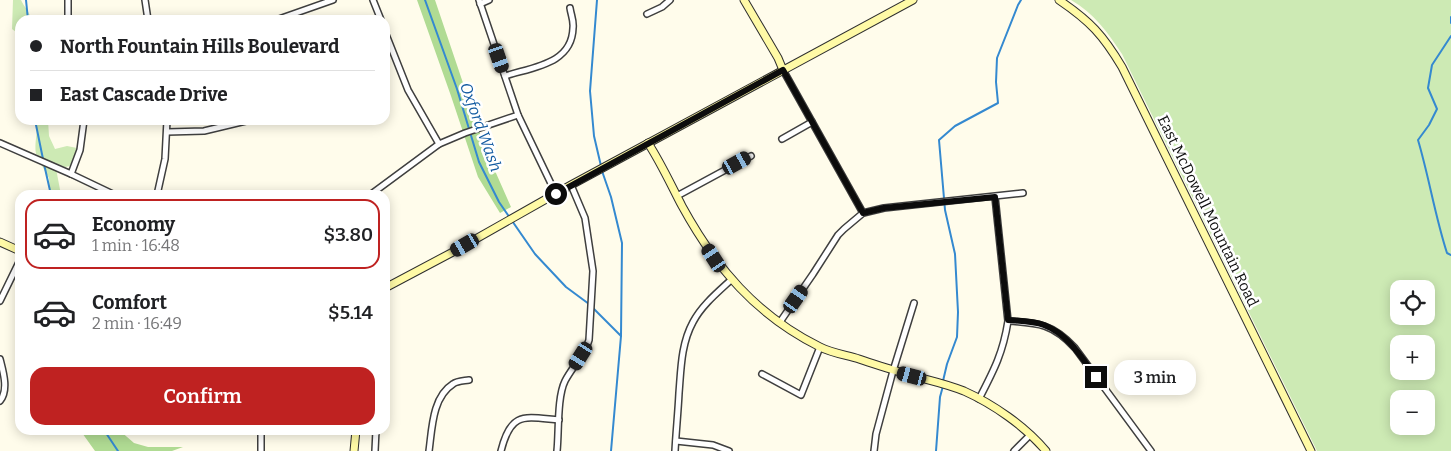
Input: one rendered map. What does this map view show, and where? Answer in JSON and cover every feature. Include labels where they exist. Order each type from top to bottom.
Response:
[{"type":"street","points":[[68,0],[68,15]]},
{"type":"street","points":[[145,0],[147,15]]},
{"type":"street","points":[[290,15],[333,0]]},
{"type":"street","points":[[373,0],[379,15]]},
{"type":"street","points":[[490,0],[480,2],[518,115],[556,194]]},
{"type":"street","points":[[647,14],[662,8],[670,0]]},
{"type":"street","points":[[744,0],[863,213]]},
{"type":"street","points":[[390,285],[913,0]]},
{"type":"street","name":"East McDowell Mountain Road","points":[[1059,0],[1080,14],[1092,25],[1113,52],[1206,236],[1311,451]]},
{"type":"street","points":[[505,76],[554,60],[564,53],[569,46],[574,25],[570,8]]},
{"type":"street","points":[[390,45],[408,90],[439,144]]},
{"type":"street","points":[[377,190],[439,144],[518,115]]},
{"type":"street","points":[[782,139],[812,122]]},
{"type":"street","points":[[71,174],[80,150],[83,125]]},
{"type":"street","points":[[158,190],[165,159],[167,125]]},
{"type":"street","points":[[167,132],[204,131],[229,125]]},
{"type":"street","points":[[0,143],[105,190]]},
{"type":"street","points":[[648,143],[703,242],[714,258],[754,303],[795,333],[820,347],[979,398],[998,409],[1030,435],[1046,451]]},
{"type":"street","points":[[677,196],[751,156]]},
{"type":"street","points":[[557,451],[560,405],[565,381],[587,347],[589,340],[592,271],[585,218],[571,185]]},
{"type":"street","points":[[780,322],[838,235],[863,213],[884,208],[1023,193]]},
{"type":"street","points":[[979,398],[998,361],[1005,340],[1008,320],[995,197]]},
{"type":"street","points":[[0,242],[15,249]]},
{"type":"street","points":[[0,301],[15,270]]},
{"type":"street","points":[[675,451],[682,355],[687,336],[698,315],[732,279]]},
{"type":"street","points":[[874,451],[876,434],[893,370],[914,304]]},
{"type":"street","points":[[1008,320],[1043,325],[1056,330],[1067,339],[1151,451]]},
{"type":"street","points":[[762,374],[800,395],[820,347]]},
{"type":"street","points":[[0,359],[4,379],[3,398],[0,402]]},
{"type":"street","points":[[429,451],[436,411],[441,397],[452,384],[468,380]]},
{"type":"street","points":[[502,451],[505,436],[515,421],[531,417],[559,420]]},
{"type":"street","points":[[261,435],[261,451]]},
{"type":"street","points":[[354,451],[356,435]]},
{"type":"street","points":[[374,451],[376,435]]},
{"type":"street","points":[[1014,451],[1030,435]]},
{"type":"street","points":[[676,441],[713,445],[729,451]]},
{"type":"green space","points":[[13,0],[21,0],[29,15],[15,15],[15,31],[12,29]]},
{"type":"green space","points":[[417,0],[435,0],[487,154],[494,157],[492,164],[511,207],[500,213],[478,177]]},
{"type":"green space","points":[[1071,0],[1451,0],[1451,451],[1317,451],[1122,54],[1100,24],[1087,11]]},
{"type":"green space","points":[[37,125],[48,125],[49,136],[55,149],[67,146],[77,148],[70,166],[65,167],[55,163],[60,190],[50,190],[49,178],[42,166],[40,156],[36,154]]},
{"type":"green space","points":[[84,435],[125,435],[134,443],[148,447],[183,447],[172,451],[95,451]]},
{"type":"waterway","points":[[26,0],[28,15]]},
{"type":"waterway","name":"Oxford Wash","points":[[425,0],[457,89],[479,162],[499,202],[535,254],[566,287],[589,304]]},
{"type":"waterway","points":[[597,0],[590,91],[594,136],[601,166]]},
{"type":"waterway","points":[[943,381],[957,337],[958,312],[955,254],[945,210],[939,140],[955,126],[998,103],[996,82],[997,58],[1021,0]]},
{"type":"waterway","points":[[1451,17],[1451,23]]},
{"type":"waterway","points":[[1451,36],[1432,65],[1428,88],[1437,109],[1429,125],[1418,140],[1447,253],[1451,255]]},
{"type":"waterway","points":[[36,125],[43,159]]},
{"type":"waterway","points":[[44,164],[50,190]]},
{"type":"waterway","points":[[602,171],[611,197],[622,243],[621,336],[611,451]]},
{"type":"waterway","name":"Oxford Wash","points":[[592,307],[621,336]]},
{"type":"waterway","points":[[936,451],[940,397],[943,386]]},
{"type":"waterway","points":[[107,435],[118,451]]},
{"type":"route","points":[[556,194],[783,70],[863,213],[884,208],[995,197],[1008,320],[1031,322],[1056,330],[1075,348],[1096,377]]}]
